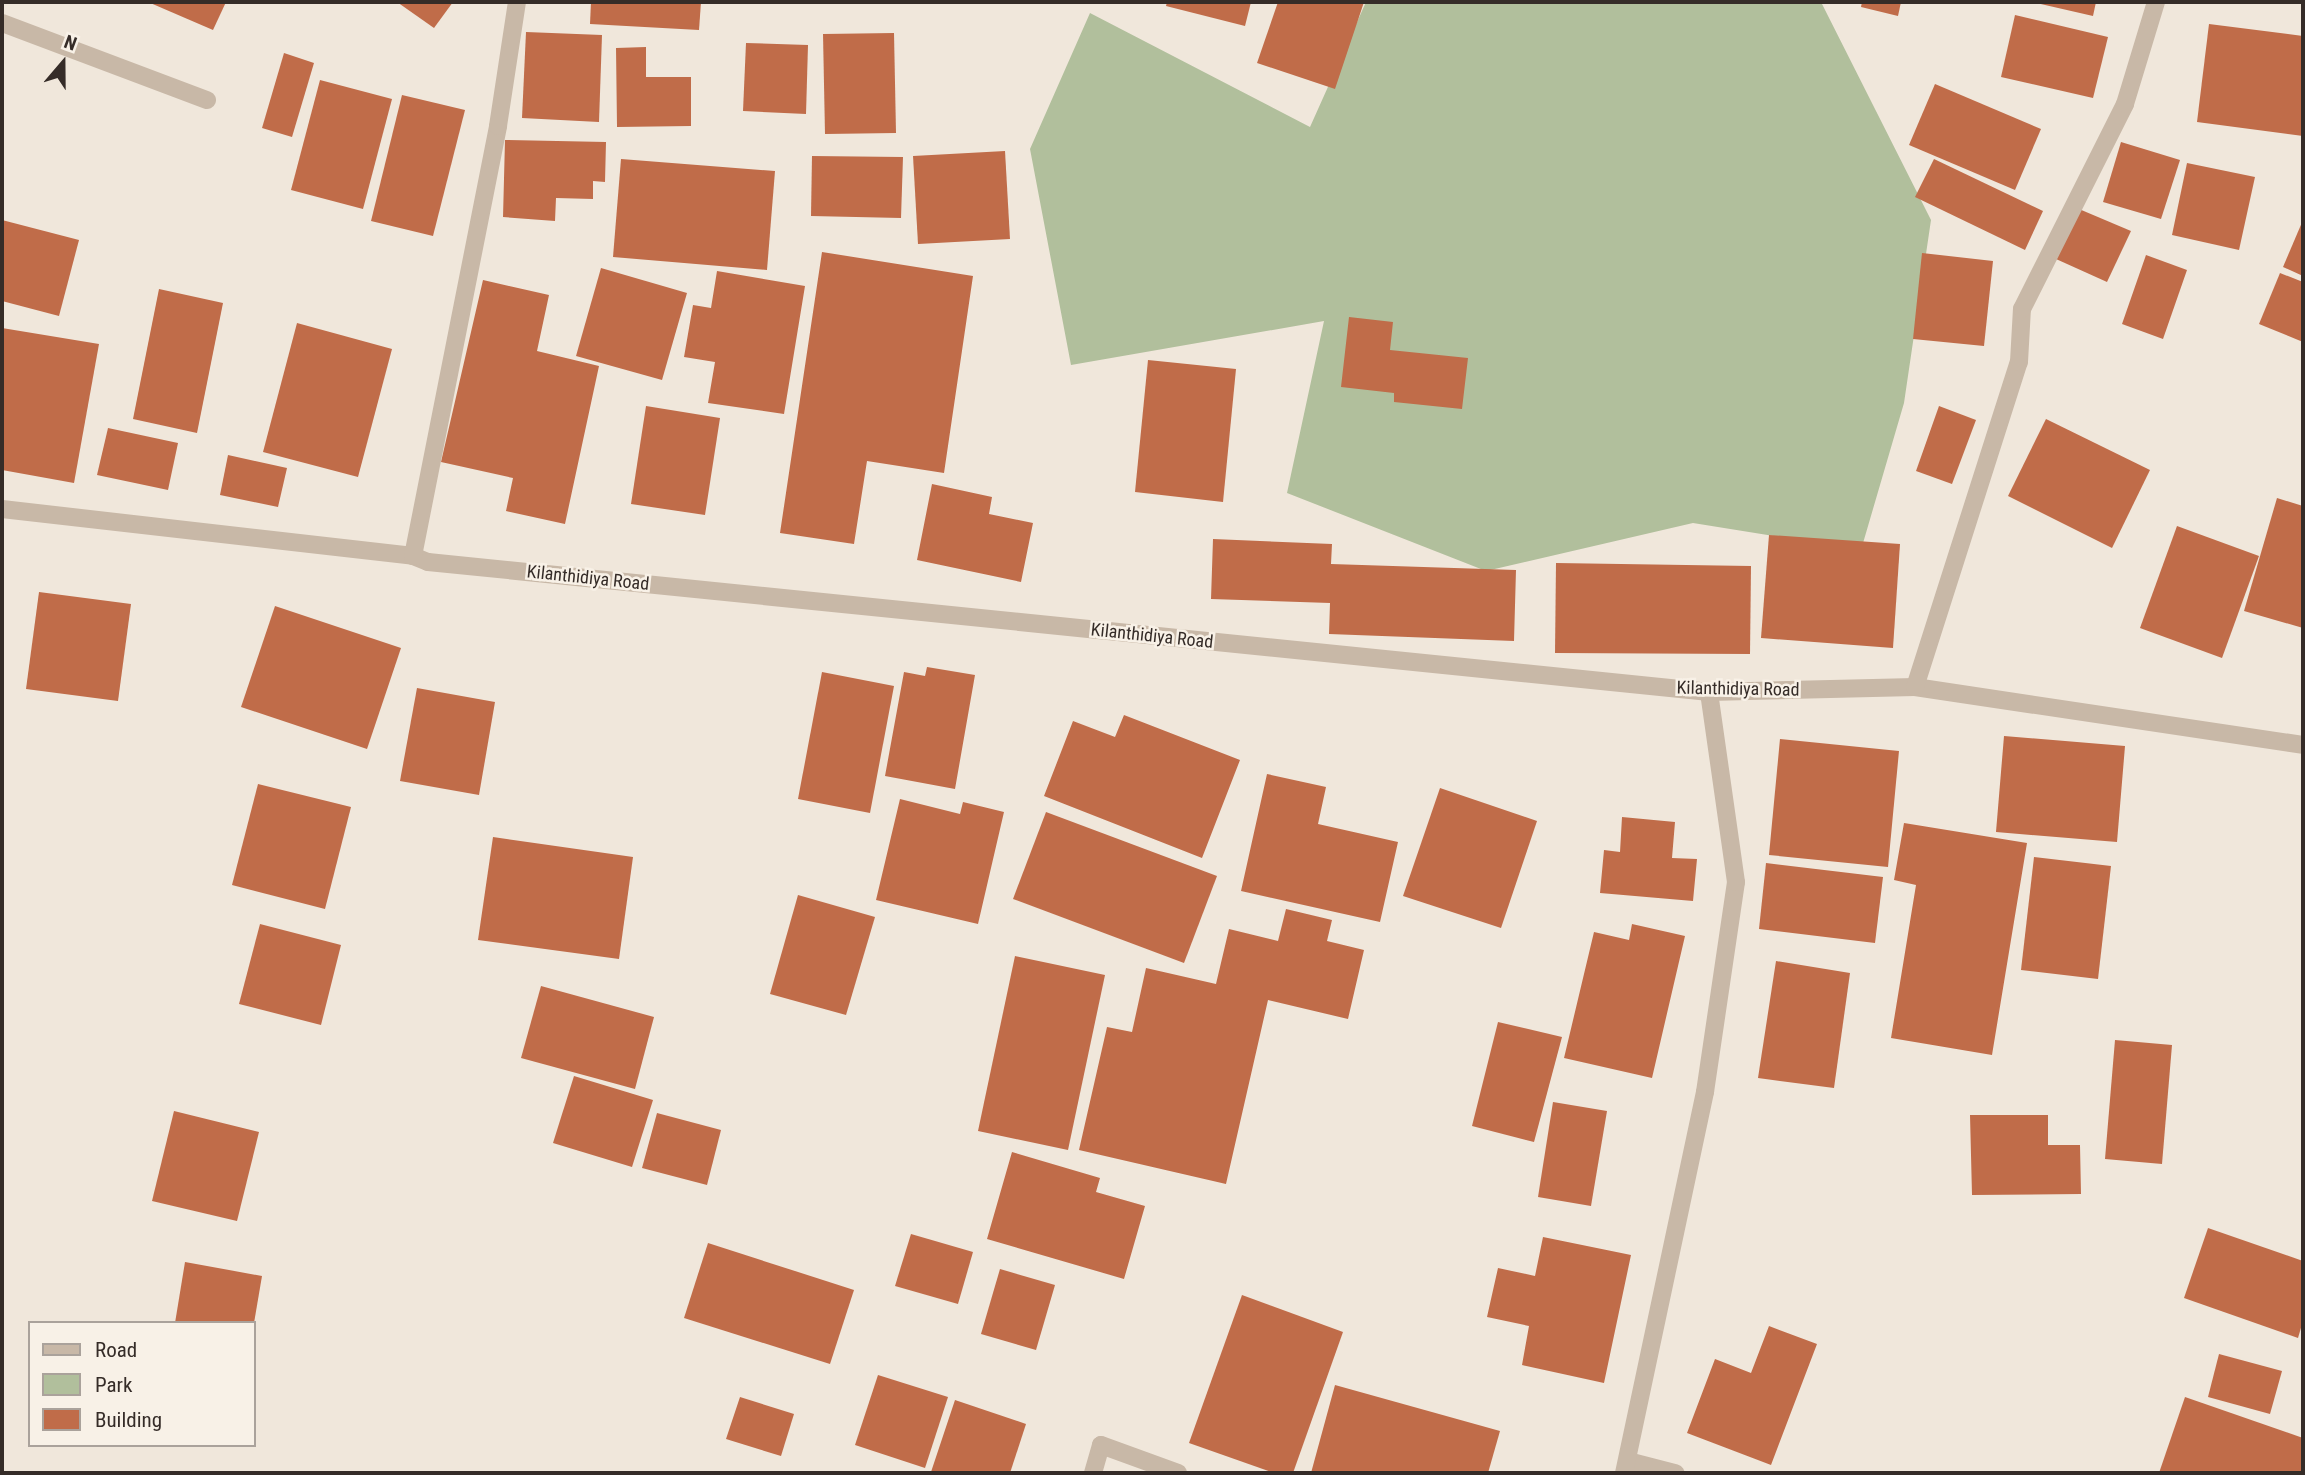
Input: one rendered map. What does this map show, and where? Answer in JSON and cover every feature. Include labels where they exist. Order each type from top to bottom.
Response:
[{"type":"street","points":[[413,556],[498,126],[517,2]]},
{"type":"street","points":[[1915,687],[2019,362],[2022,309],[2125,104],[2155,2]]},
{"type":"street","points":[[2,23],[206,100]]},
{"type":"street","name":"Kilanthidiya Road","points":[[2,509],[413,556],[428,562],[1709,692],[1915,687],[2303,745]]},
{"type":"street","points":[[1675,1473],[1626,1467],[1705,1091],[1736,882],[1709,692]]},
{"type":"street","points":[[1093,1473],[1101,1445],[1178,1473]]},
{"type":"green space","points":[[1366,2],[1821,2],[1931,220],[1904,403],[1861,550],[1693,523],[1486,571],[1287,493],[1324,321],[1071,365],[1030,149],[1090,13],[1310,127]]},
{"type":"building","points":[[148,2],[226,2],[213,30]]},
{"type":"building","points":[[397,2],[453,2],[434,28]]},
{"type":"building","points":[[591,2],[701,2],[699,30],[590,24]]},
{"type":"building","points":[[1167,2],[1251,2],[1245,26],[1166,6]]},
{"type":"building","points":[[1278,2],[1364,2],[1335,89],[1257,63]]},
{"type":"building","points":[[1862,2],[1901,2],[1898,16],[1861,7]]},
{"type":"building","points":[[2032,2],[2096,2],[2093,16]]},
{"type":"building","points":[[2015,15],[2108,37],[2093,98],[2001,77]]},
{"type":"building","points":[[2209,24],[2303,36],[2303,136],[2197,122]]},
{"type":"building","points":[[526,32],[602,35],[599,122],[522,118]]},
{"type":"building","points":[[894,33],[896,133],[825,134],[823,34]]},
{"type":"building","points":[[746,43],[808,45],[806,114],[743,111]]},
{"type":"building","points":[[646,47],[646,77],[691,77],[691,126],[617,127],[616,48]]},
{"type":"building","points":[[284,53],[314,63],[292,137],[262,128]]},
{"type":"building","points":[[320,80],[392,99],[363,209],[291,190]]},
{"type":"building","points":[[1935,84],[2041,129],[2015,190],[1909,145]]},
{"type":"building","points":[[402,95],[465,110],[433,236],[371,221]]},
{"type":"building","points":[[505,140],[606,142],[605,182],[593,181],[593,199],[556,198],[555,221],[503,217]]},
{"type":"building","points":[[2121,142],[2180,160],[2161,219],[2103,202]]},
{"type":"building","points":[[1005,151],[1010,239],[918,244],[913,156]]},
{"type":"building","points":[[812,156],[903,157],[901,218],[811,216]]},
{"type":"building","points":[[621,159],[775,171],[767,270],[613,257]]},
{"type":"building","points":[[1934,159],[2043,211],[2025,250],[1915,197]]},
{"type":"building","points":[[2187,163],[2255,177],[2239,250],[2172,235]]},
{"type":"building","points":[[2079,209],[2131,231],[2107,282],[2056,259]]},
{"type":"building","points":[[2,220],[79,240],[59,316],[2,301]]},
{"type":"building","points":[[2303,220],[2303,276],[2283,267]]},
{"type":"building","points":[[822,252],[973,276],[944,473],[867,461],[854,544],[780,533]]},
{"type":"building","points":[[1922,253],[1993,261],[1984,346],[1913,339]]},
{"type":"building","points":[[2146,255],[2187,270],[2163,339],[2122,324]]},
{"type":"building","points":[[601,268],[687,293],[662,380],[576,356]]},
{"type":"building","points":[[717,271],[805,286],[784,414],[708,403],[715,362],[684,357],[693,305],[711,308]]},
{"type":"building","points":[[2280,273],[2303,282],[2303,342],[2259,324]]},
{"type":"building","points":[[483,280],[549,295],[537,351],[599,366],[565,524],[506,511],[513,478],[441,462]]},
{"type":"building","points":[[159,289],[223,303],[197,433],[133,419]]},
{"type":"building","points":[[1349,317],[1393,322],[1390,350],[1468,358],[1462,409],[1394,402],[1394,393],[1341,387]]},
{"type":"building","points":[[297,323],[392,349],[358,477],[263,452]]},
{"type":"building","points":[[2,328],[99,344],[74,483],[2,470]]},
{"type":"building","points":[[1148,360],[1236,369],[1223,502],[1135,492]]},
{"type":"building","points":[[646,406],[720,418],[705,515],[631,504]]},
{"type":"building","points":[[1939,406],[1976,420],[1952,484],[1916,471]]},
{"type":"building","points":[[2046,419],[2150,470],[2112,548],[2008,496]]},
{"type":"building","points":[[108,428],[178,443],[168,490],[97,475]]},
{"type":"building","points":[[228,455],[287,468],[278,507],[220,495]]},
{"type":"building","points":[[932,484],[992,497],[989,514],[1033,523],[1021,582],[917,560]]},
{"type":"building","points":[[2277,498],[2303,506],[2303,628],[2244,611]]},
{"type":"building","points":[[2177,526],[2259,556],[2222,658],[2140,628]]},
{"type":"building","points":[[1769,535],[1900,544],[1893,648],[1761,638]]},
{"type":"building","points":[[1213,539],[1332,544],[1331,564],[1516,570],[1514,641],[1329,634],[1330,603],[1211,599]]},
{"type":"building","points":[[1556,563],[1751,566],[1750,654],[1555,653]]},
{"type":"building","points":[[39,592],[131,604],[118,701],[26,689]]},
{"type":"building","points":[[275,606],[401,648],[367,749],[241,707]]},
{"type":"building","points":[[927,667],[975,675],[955,789],[885,776],[904,672],[925,676]]},
{"type":"building","points":[[822,672],[894,686],[870,813],[798,799]]},
{"type":"building","points":[[417,688],[495,702],[479,795],[400,781]]},
{"type":"building","points":[[1124,715],[1240,760],[1202,858],[1044,796],[1073,721],[1115,737]]},
{"type":"building","points":[[2004,736],[2125,746],[2117,842],[1996,832]]},
{"type":"building","points":[[1780,739],[1899,751],[1888,867],[1769,855]]},
{"type":"building","points":[[1267,774],[1326,787],[1318,824],[1398,842],[1380,922],[1241,891]]},
{"type":"building","points":[[258,784],[351,807],[325,909],[232,885]]},
{"type":"building","points":[[1440,788],[1537,821],[1501,928],[1403,896]]},
{"type":"building","points":[[900,799],[960,814],[963,802],[1004,812],[978,924],[876,900]]},
{"type":"building","points":[[1046,812],[1217,876],[1184,963],[1013,899]]},
{"type":"building","points":[[1622,817],[1675,822],[1672,858],[1697,859],[1693,901],[1600,893],[1604,850],[1620,852]]},
{"type":"building","points":[[1904,823],[2027,843],[1992,1055],[1891,1038],[1916,885],[1894,880]]},
{"type":"building","points":[[493,837],[633,857],[619,959],[478,940]]},
{"type":"building","points":[[2034,857],[2111,866],[2098,979],[2021,970]]},
{"type":"building","points":[[1766,863],[1883,877],[1875,943],[1759,929]]},
{"type":"building","points":[[798,895],[875,917],[846,1015],[770,994]]},
{"type":"building","points":[[1286,909],[1332,920],[1327,941],[1364,950],[1348,1019],[1268,1000],[1226,1184],[1079,1150],[1107,1027],[1132,1032],[1146,968],[1216,984],[1229,929],[1278,941]]},
{"type":"building","points":[[260,924],[341,945],[321,1025],[239,1004]]},
{"type":"building","points":[[1632,924],[1685,936],[1652,1078],[1564,1058],[1594,932],[1629,940]]},
{"type":"building","points":[[1015,956],[1105,975],[1068,1150],[978,1131]]},
{"type":"building","points":[[1776,961],[1850,973],[1834,1088],[1758,1078]]},
{"type":"building","points":[[541,986],[654,1017],[635,1089],[521,1058]]},
{"type":"building","points":[[1498,1022],[1562,1037],[1534,1142],[1472,1126]]},
{"type":"building","points":[[2115,1040],[2172,1045],[2162,1164],[2105,1159]]},
{"type":"building","points":[[574,1076],[653,1100],[632,1167],[553,1143]]},
{"type":"building","points":[[1553,1102],[1607,1111],[1591,1206],[1538,1197]]},
{"type":"building","points":[[174,1111],[259,1132],[237,1221],[152,1201]]},
{"type":"building","points":[[657,1113],[721,1130],[707,1185],[642,1168]]},
{"type":"building","points":[[1970,1115],[2048,1115],[2048,1145],[2080,1145],[2081,1194],[1972,1195]]},
{"type":"building","points":[[1012,1152],[1100,1178],[1096,1192],[1145,1206],[1124,1279],[987,1239]]},
{"type":"building","points":[[2208,1228],[2303,1261],[2303,1321],[2298,1338],[2184,1298]]},
{"type":"building","points":[[911,1234],[973,1252],[958,1304],[895,1286]]},
{"type":"building","points":[[1543,1237],[1631,1255],[1604,1383],[1522,1365],[1529,1326],[1487,1317],[1498,1268],[1535,1276]]},
{"type":"building","points":[[708,1243],[854,1290],[830,1364],[684,1318]]},
{"type":"building","points":[[185,1262],[262,1276],[254,1321],[175,1321]]},
{"type":"building","points":[[1000,1269],[1055,1285],[1036,1350],[981,1334]]},
{"type":"building","points":[[1242,1295],[1343,1332],[1293,1473],[1274,1473],[1189,1443]]},
{"type":"building","points":[[1769,1326],[1817,1344],[1771,1465],[1687,1433],[1715,1359],[1751,1373]]},
{"type":"building","points":[[2219,1354],[2282,1371],[2270,1414],[2208,1397]]},
{"type":"building","points":[[878,1375],[948,1397],[925,1468],[855,1445]]},
{"type":"building","points":[[1335,1385],[1500,1431],[1488,1473],[1311,1473]]},
{"type":"building","points":[[740,1397],[794,1414],[781,1456],[726,1439]]},
{"type":"building","points":[[2185,1397],[2303,1438],[2303,1473],[2159,1473]]},
{"type":"building","points":[[955,1400],[1026,1424],[1010,1473],[931,1472]]}]
